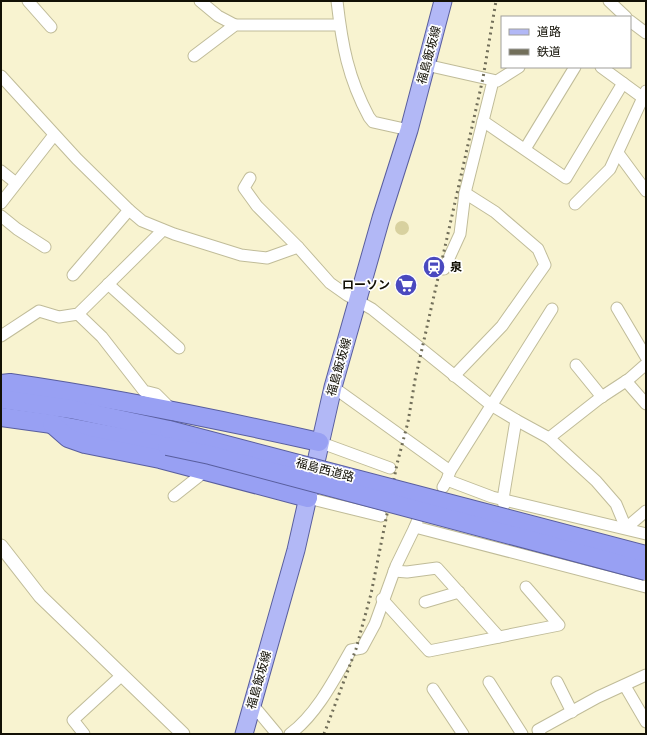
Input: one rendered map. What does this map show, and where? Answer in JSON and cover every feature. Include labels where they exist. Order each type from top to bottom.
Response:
[{"type":"highway","points":[[1,384],[10,382],[171,409],[319,442]]},
{"type":"highway","name":"福島西道路","points":[[1,399],[71,409],[168,438],[646,555]]},
{"type":"highway","name":"福島西道路","points":[[1,417],[168,438],[210,454],[646,571]]},
{"type":"highway","points":[[52,424],[68,438],[85,444],[160,459],[308,498]]},
{"type":"main road","name":"福島飯坂線","points":[[244,734],[308,498],[319,442],[333,387],[381,218],[409,130],[443,1]]},
{"type":"street","points":[[200,1],[218,16],[235,25],[340,25]]},
{"type":"street","points":[[337,1],[347,64],[369,117],[372,122],[409,130]]},
{"type":"street","points":[[609,1],[625,16]]},
{"type":"street","points":[[34,3],[51,27]]},
{"type":"street","points":[[631,22],[646,32]]},
{"type":"street","points":[[194,56],[235,25]]},
{"type":"street","points":[[426,65],[492,81],[497,81],[517,68]]},
{"type":"street","points":[[525,149],[573,68]]},
{"type":"street","points":[[575,204],[606,173],[618,153],[638,112],[644,94],[623,83],[602,68]]},
{"type":"street","points":[[1,76],[54,135],[128,210],[142,221],[163,230],[241,256],[267,258],[298,247]]},
{"type":"street","points":[[444,269],[460,234],[465,193],[492,81]]},
{"type":"street","points":[[483,121],[566,178],[623,83]]},
{"type":"street","points":[[638,112],[646,121]]},
{"type":"street","points":[[1,203],[54,135]]},
{"type":"street","points":[[618,153],[646,191]]},
{"type":"street","points":[[1,171],[16,184]]},
{"type":"street","points":[[250,178],[244,188],[257,206],[298,247],[330,283],[358,303],[372,308],[491,405],[549,438],[596,481],[616,504],[626,528]]},
{"type":"street","points":[[454,376],[502,326],[546,265],[538,249],[494,212],[465,193]]},
{"type":"street","points":[[73,275],[128,210]]},
{"type":"street","points":[[1,216],[46,247]]},
{"type":"street","points":[[1,336],[39,311],[59,317],[78,314],[163,230]]},
{"type":"street","points":[[108,284],[179,348]]},
{"type":"street","points":[[617,308],[646,357]]},
{"type":"street","points":[[447,479],[491,405],[552,309]]},
{"type":"street","points":[[78,314],[102,337],[144,391],[156,394],[171,409]]},
{"type":"street","points":[[549,438],[602,397],[626,381],[646,364]]},
{"type":"street","points":[[576,365],[602,397]]},
{"type":"street","points":[[626,381],[646,404]]},
{"type":"street","points":[[333,387],[447,479],[504,502],[626,528],[646,534]]},
{"type":"street","points":[[504,502],[516,420]]},
{"type":"street","points":[[319,442],[390,468]]},
{"type":"street","points":[[174,496],[198,477],[204,470]]},
{"type":"street","points":[[308,498],[381,516]]},
{"type":"street","points":[[626,528],[646,511]]},
{"type":"street","points":[[290,734],[301,726],[314,711],[351,650],[362,648],[374,624],[382,599],[416,524],[646,587]]},
{"type":"street","points":[[1,546],[40,596],[121,676],[183,734]]},
{"type":"street","points":[[394,571],[407,572],[437,568],[499,637]]},
{"type":"street","points":[[382,599],[429,651],[559,625],[526,587]]},
{"type":"street","points":[[425,602],[459,592]]},
{"type":"street","points":[[536,733],[572,712],[646,675]]},
{"type":"street","points":[[84,734],[73,720],[121,676]]},
{"type":"street","points":[[489,682],[522,734]]},
{"type":"street","points":[[556,682],[572,712]]},
{"type":"street","points":[[625,686],[646,722]]},
{"type":"street","points":[[433,689],[463,734]]},
{"type":"street","points":[[252,704],[276,734]]},
{"type":"shaded area","points":[[402,221],[407,223],[409,228],[407,233],[402,235],[397,233],[395,228],[397,223]]},
{"type":"railway","points":[[324,734],[356,649],[371,594],[397,464],[408,422],[415,380],[483,78],[496,1]]},
{"type":"place","name":"泉","points":[[434,267]]},
{"type":"place","name":"ローソン","points":[[406,285]]}]
